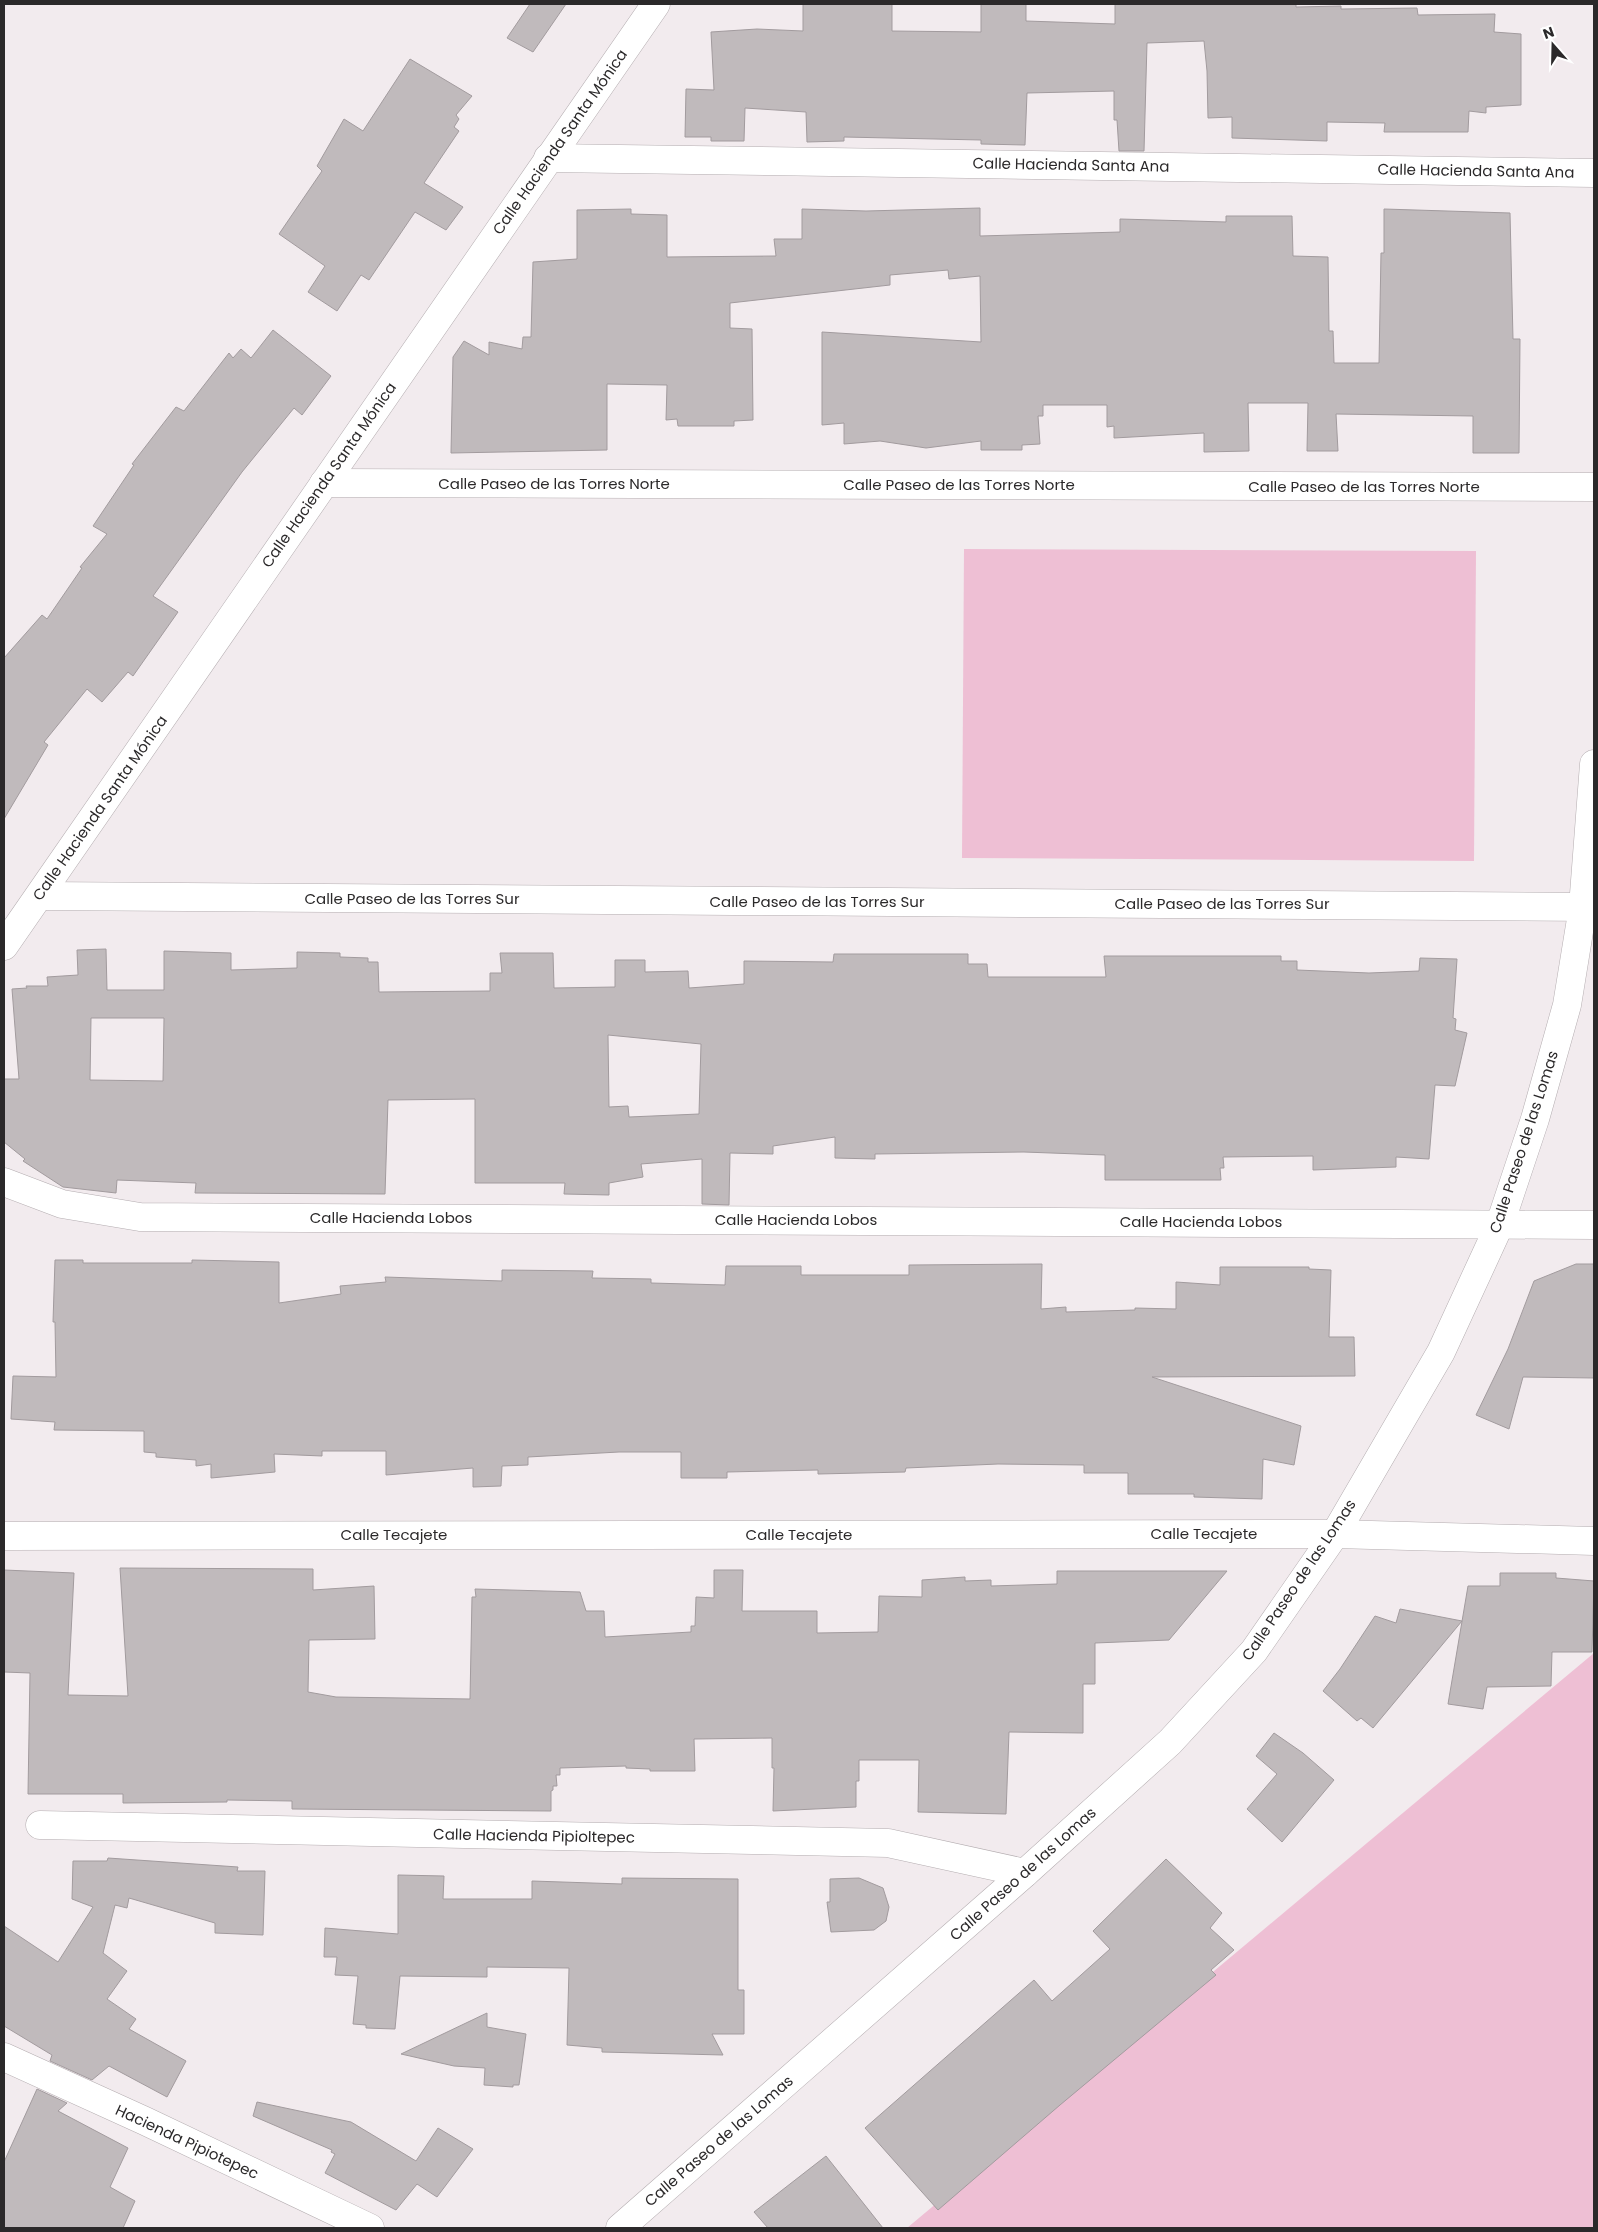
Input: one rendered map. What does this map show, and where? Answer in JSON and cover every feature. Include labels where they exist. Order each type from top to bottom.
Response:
[{"type":"street","name":"Calle Hacienda Santa Mónica","points":[[4,946],[656,4]]},
{"type":"street","name":"Calle Hacienda Santa Ana","points":[[548,158],[1594,173]]},
{"type":"street","name":"Calle Paseo de las Torres Norte","points":[[324,483],[1594,487]]},
{"type":"street","name":"Calle Paseo de las Lomas","points":[[620,2228],[1025,1873],[1170,1742],[1247,1658],[1334,1534],[1441,1352],[1500,1224],[1535,1119],[1567,1005],[1589,907],[1594,764]]},
{"type":"street","name":"Calle Paseo de las Torres Sur","points":[[40,896],[1589,907]]},
{"type":"street","name":"Calle Hacienda Lobos","points":[[4,1182],[62,1204],[140,1217],[1594,1225]]},
{"type":"street","name":"Calle Tecajete","points":[[4,1536],[1334,1534],[1594,1541]]},
{"type":"street","name":"Calle Hacienda Pipioltepec","points":[[40,1825],[888,1843],[1025,1873]]},
{"type":"street","name":"Hacienda Pipiotepec","points":[[4,2057],[145,2121],[370,2228]]},
{"type":"shaded area","points":[[964,549],[1476,551],[1474,861],[962,858]]},
{"type":"shaded area","points":[[1594,1653],[1594,2228],[907,2228]]},
{"type":"building","points":[[530,4],[566,4],[533,52],[507,38]]},
{"type":"building","points":[[803,4],[892,4],[892,31],[981,32],[981,4],[1026,4],[1026,21],[1115,24],[1115,4],[1296,4],[1296,7],[1341,6],[1341,9],[1417,8],[1418,15],[1495,14],[1494,32],[1521,34],[1521,105],[1486,107],[1486,113],[1469,111],[1468,132],[1384,132],[1385,123],[1327,122],[1327,141],[1232,138],[1232,117],[1208,118],[1204,41],[1147,43],[1144,151],[1119,151],[1117,120],[1114,120],[1114,91],[1027,93],[1025,145],[981,144],[981,140],[844,137],[844,141],[807,142],[806,112],[745,108],[744,141],[711,141],[711,137],[685,137],[686,89],[714,90],[711,32],[757,29],[803,31]]},
{"type":"building","points":[[410,59],[472,96],[456,115],[459,119],[454,127],[459,131],[424,183],[463,207],[446,230],[415,212],[369,280],[361,275],[337,311],[308,292],[325,266],[279,234],[322,171],[317,166],[344,119],[363,131]]},
{"type":"building","points":[[980,208],[980,236],[1120,232],[1120,219],[1226,222],[1226,216],[1292,216],[1293,256],[1328,257],[1329,331],[1333,331],[1334,363],[1379,363],[1381,253],[1384,253],[1384,209],[1510,213],[1513,339],[1520,339],[1519,453],[1473,453],[1473,416],[1336,414],[1338,451],[1307,451],[1308,403],[1248,403],[1249,451],[1204,452],[1204,433],[1114,438],[1114,426],[1107,427],[1107,405],[1043,405],[1043,416],[1038,416],[1040,444],[1022,445],[1022,450],[981,450],[981,441],[926,448],[880,441],[844,444],[844,423],[822,425],[822,332],[981,342],[980,276],[949,279],[948,270],[890,275],[890,285],[730,303],[730,328],[752,329],[753,420],[734,421],[734,426],[678,426],[677,419],[666,420],[667,385],[607,384],[607,450],[451,453],[453,357],[464,341],[489,355],[489,342],[522,349],[523,337],[531,337],[533,262],[577,259],[577,210],[631,209],[631,214],[667,215],[667,257],[776,256],[774,239],[802,239],[802,209],[866,211]]},
{"type":"building","points":[[273,330],[331,376],[302,415],[294,408],[242,472],[153,596],[178,612],[133,676],[128,672],[102,702],[87,689],[44,742],[48,745],[4,819],[4,658],[42,615],[47,619],[82,568],[80,567],[107,534],[93,526],[134,465],[132,464],[176,407],[184,411],[229,353],[233,358],[241,349],[251,358]]},
{"type":"building","points":[[106,949],[107,990],[164,990],[164,951],[231,953],[231,970],[297,968],[297,952],[340,953],[340,957],[368,958],[368,962],[378,962],[379,992],[490,991],[490,973],[502,973],[500,953],[553,953],[554,988],[615,987],[615,960],[645,960],[645,972],[688,971],[689,988],[744,984],[744,961],[833,962],[834,954],[968,954],[968,964],[987,964],[988,977],[1106,977],[1104,956],[1281,956],[1281,961],[1297,961],[1297,970],[1369,973],[1419,971],[1420,958],[1457,959],[1453,1018],[1456,1019],[1455,1030],[1467,1033],[1455,1086],[1435,1085],[1429,1159],[1396,1157],[1396,1167],[1313,1170],[1313,1156],[1223,1157],[1224,1168],[1220,1168],[1221,1180],[1105,1180],[1105,1155],[1024,1152],[875,1154],[875,1159],[835,1158],[835,1137],[773,1146],[773,1154],[730,1153],[729,1205],[702,1204],[702,1159],[641,1164],[643,1177],[609,1183],[609,1195],[564,1194],[565,1183],[475,1183],[475,1099],[388,1100],[385,1194],[195,1193],[196,1183],[117,1180],[116,1193],[63,1187],[23,1161],[25,1159],[4,1142],[4,1079],[19,1079],[12,989],[27,988],[26,986],[48,986],[47,977],[78,975],[77,950]],"holes":[[[91,1018],[164,1018],[163,1081],[90,1080]],[[608,1035],[701,1044],[699,1114],[629,1117],[628,1106],[609,1107]]]},
{"type":"building","points":[[55,1260],[83,1260],[83,1263],[192,1263],[192,1260],[279,1262],[279,1303],[341,1294],[340,1286],[386,1282],[385,1277],[502,1281],[502,1270],[593,1271],[592,1278],[651,1279],[651,1283],[725,1285],[726,1266],[801,1266],[801,1275],[909,1275],[909,1265],[1042,1264],[1041,1309],[1066,1307],[1066,1312],[1135,1310],[1135,1308],[1176,1309],[1176,1282],[1220,1285],[1220,1267],[1309,1267],[1309,1269],[1331,1270],[1329,1337],[1354,1337],[1355,1376],[1152,1377],[1301,1426],[1294,1465],[1263,1459],[1262,1499],[1194,1497],[1194,1494],[1128,1494],[1128,1473],[1084,1473],[1084,1465],[998,1464],[906,1468],[905,1472],[818,1474],[818,1470],[727,1472],[727,1478],[681,1478],[681,1452],[619,1452],[528,1457],[528,1465],[502,1466],[501,1486],[473,1487],[473,1468],[386,1475],[386,1451],[322,1451],[322,1456],[274,1454],[275,1472],[211,1478],[211,1464],[196,1466],[196,1460],[156,1457],[156,1453],[144,1452],[144,1431],[54,1430],[55,1422],[11,1419],[13,1376],[56,1377],[55,1322],[53,1322]]},
{"type":"building","points":[[1576,1264],[1594,1264],[1594,1378],[1523,1377],[1509,1429],[1476,1415],[1508,1349],[1534,1281]]},
{"type":"building","points":[[120,1568],[313,1569],[313,1590],[374,1586],[375,1639],[309,1640],[308,1692],[336,1697],[470,1699],[472,1597],[476,1597],[475,1589],[580,1592],[586,1611],[604,1611],[605,1637],[691,1632],[691,1626],[695,1626],[696,1597],[714,1598],[714,1570],[743,1570],[742,1611],[817,1611],[817,1633],[878,1632],[879,1596],[922,1597],[922,1580],[965,1577],[965,1581],[991,1580],[991,1586],[1057,1584],[1057,1571],[1227,1571],[1169,1640],[1095,1643],[1095,1684],[1083,1684],[1083,1733],[1009,1732],[1006,1814],[918,1812],[919,1760],[859,1760],[859,1781],[856,1781],[856,1807],[773,1811],[774,1768],[772,1768],[772,1738],[694,1739],[695,1771],[650,1771],[650,1769],[626,1768],[626,1766],[560,1768],[560,1775],[556,1775],[557,1786],[553,1786],[551,1791],[551,1811],[292,1809],[292,1801],[227,1800],[227,1802],[123,1803],[123,1794],[28,1794],[30,1673],[4,1672],[4,1570],[74,1573],[68,1695],[128,1696]]},
{"type":"building","points":[[1500,1573],[1556,1573],[1556,1578],[1594,1581],[1592,1652],[1552,1652],[1551,1686],[1487,1687],[1483,1709],[1448,1704],[1468,1586],[1500,1586]]},
{"type":"building","points":[[1400,1609],[1462,1621],[1373,1728],[1361,1718],[1357,1721],[1323,1691],[1375,1616],[1396,1623]]},
{"type":"building","points":[[1274,1733],[1303,1753],[1334,1780],[1282,1842],[1247,1809],[1277,1774],[1256,1756]]},
{"type":"building","points":[[108,1858],[238,1867],[237,1871],[265,1871],[263,1935],[215,1933],[215,1923],[129,1898],[127,1908],[115,1905],[103,1953],[127,1971],[107,1999],[136,2019],[129,2029],[186,2061],[167,2097],[109,2066],[92,2080],[50,2061],[52,2055],[4,2026],[4,1926],[58,1962],[93,1907],[72,1899],[73,1861],[107,1861]]},
{"type":"building","points":[[1166,1859],[1222,1913],[1210,1928],[1234,1950],[1211,1970],[1216,1975],[938,2210],[865,2128],[1034,1980],[1052,2001],[1110,1949],[1093,1931]]},
{"type":"building","points":[[398,1875],[444,1876],[443,1899],[532,1899],[532,1881],[622,1884],[622,1878],[738,1879],[738,1990],[744,1990],[744,2034],[712,2034],[723,2055],[602,2052],[602,2048],[567,2045],[569,1968],[487,1967],[487,1977],[400,1976],[395,2029],[366,2028],[366,2025],[353,2024],[358,1976],[335,1975],[337,1957],[324,1957],[325,1928],[398,1934]]},
{"type":"building","points":[[859,1878],[883,1888],[889,1907],[886,1921],[874,1930],[831,1932],[827,1902],[830,1902],[830,1879]]},
{"type":"building","points":[[487,2013],[487,2027],[526,2034],[519,2085],[513,2085],[513,2087],[484,2085],[485,2068],[454,2066],[401,2054]]},
{"type":"building","points":[[37,2089],[67,2103],[58,2111],[128,2148],[110,2187],[135,2201],[123,2228],[4,2228],[4,2162]]},
{"type":"building","points":[[257,2102],[351,2122],[416,2161],[438,2128],[473,2149],[437,2197],[417,2184],[396,2210],[325,2173],[335,2154],[331,2152],[332,2150],[253,2116]]},
{"type":"building","points":[[826,2156],[883,2228],[768,2228],[754,2212]]}]
